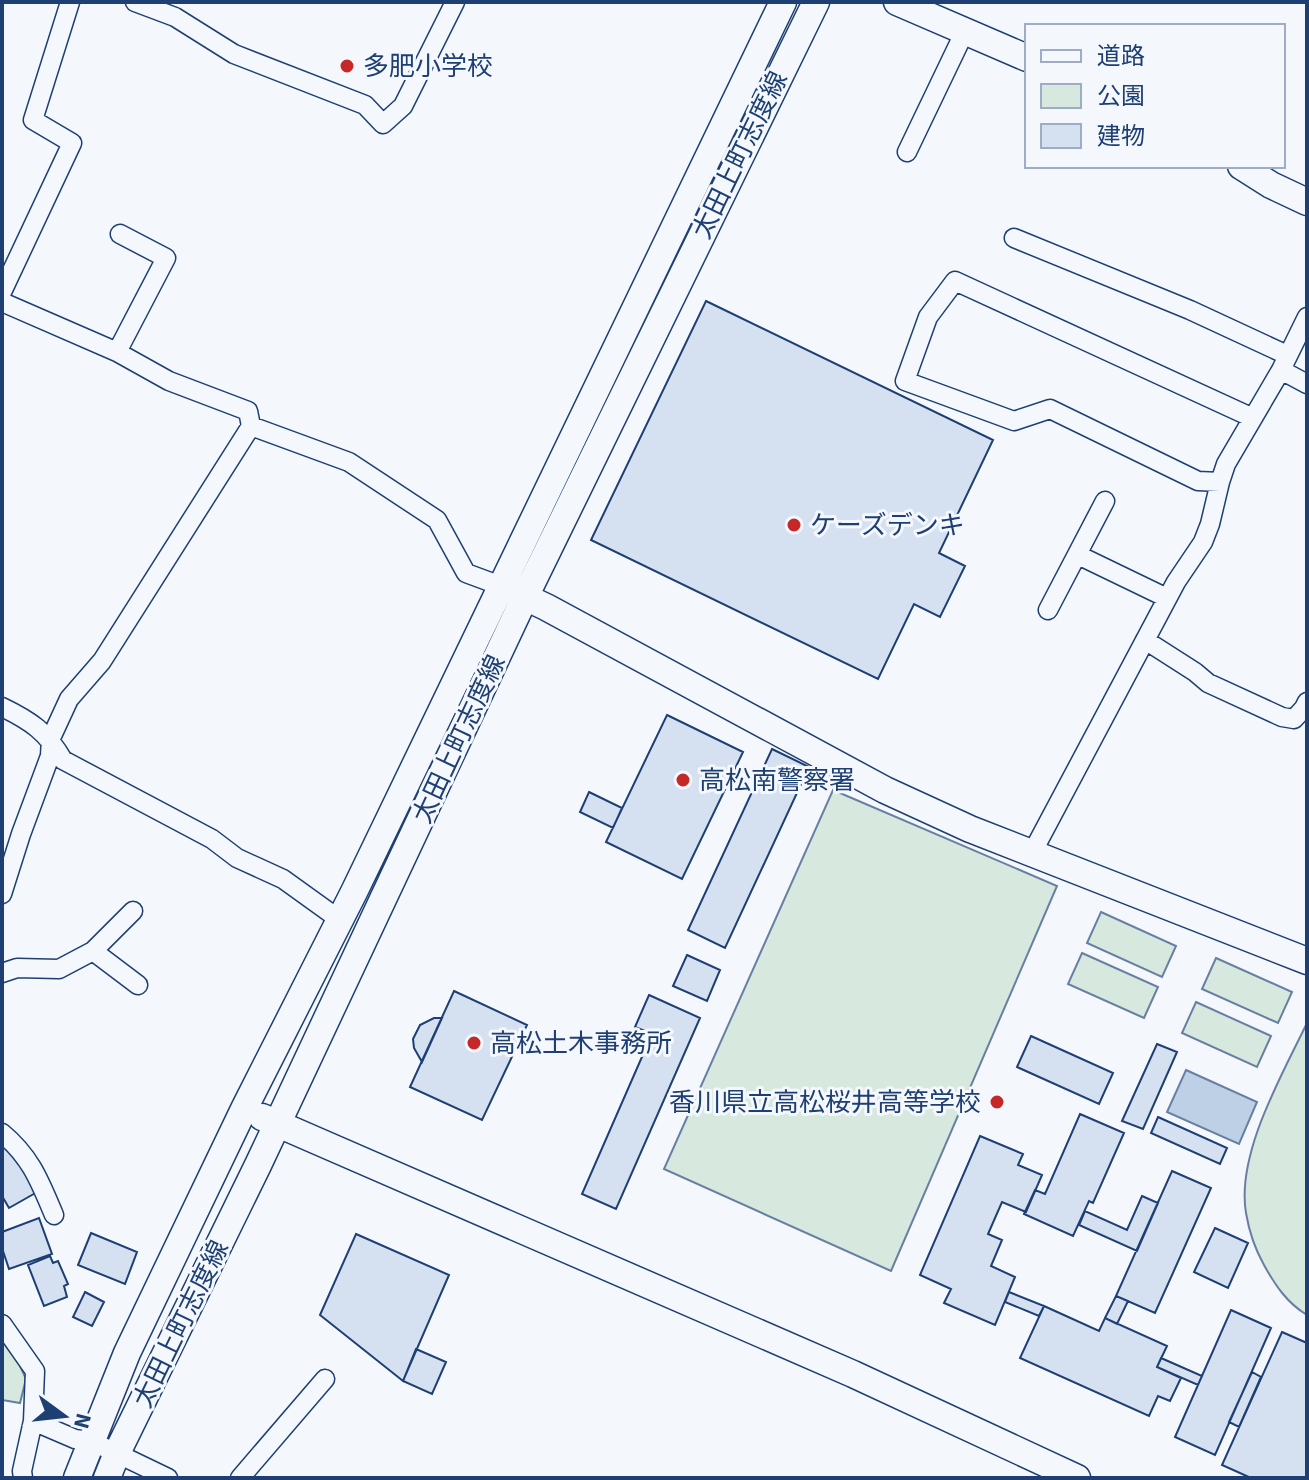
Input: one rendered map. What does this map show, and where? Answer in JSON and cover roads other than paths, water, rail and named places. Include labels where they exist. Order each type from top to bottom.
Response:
[{"type":"main road","name":"太田上町志度線","points":[[77,1478],[127,1353],[244,1109],[354,892],[783,2]]},
{"type":"main road","name":"太田上町志度線","points":[[107,1478],[382,906],[525,597],[816,2]]},
{"type":"main road","points":[[897,2],[1025,57]]},
{"type":"main road","points":[[1244,168],[1307,202]]},
{"type":"main road","points":[[501,586],[885,790],[970,829],[1307,961]]},
{"type":"main road","points":[[354,892],[382,906]]},
{"type":"main road","points":[[244,1109],[838,1368],[1077,1478]]},
{"type":"street","points":[[2,292],[72,143],[33,120],[70,2]]},
{"type":"street","points":[[135,2],[175,17],[234,54],[365,105],[383,124],[403,106],[455,2]]},
{"type":"street","points":[[907,152],[965,31]]},
{"type":"street","points":[[117,352],[166,258],[120,234]]},
{"type":"street","points":[[1014,238],[1190,310],[1284,363],[1307,384]]},
{"type":"street","points":[[1220,482],[1198,481],[1050,409],[1014,421],[905,381],[928,317],[955,281],[1253,418]]},
{"type":"street","points":[[2,302],[117,352],[169,381],[248,411],[251,426],[102,661],[69,699],[51,738],[50,756],[2,894]]},
{"type":"street","points":[[1032,853],[1167,598],[1203,542],[1226,464],[1307,317]]},
{"type":"street","points":[[251,426],[349,462],[437,520],[466,573],[501,586]]},
{"type":"street","points":[[1048,610],[1105,501]]},
{"type":"street","points":[[1078,555],[1167,598]]},
{"type":"street","points":[[1145,640],[1208,683],[1282,717],[1294,719],[1307,702]]},
{"type":"street","points":[[2,707],[20,715],[51,738],[63,760],[212,839],[237,858],[283,879],[340,920]]},
{"type":"street","points":[[2,973],[17,968],[59,969],[93,951],[133,911]]},
{"type":"street","points":[[93,951],[138,985]]},
{"type":"street","points":[[2,1133],[34,1169],[54,1215]]},
{"type":"street","points":[[2,1324],[35,1371],[33,1421],[23,1478]]},
{"type":"street","points":[[240,1478],[325,1379]]},
{"type":"street","points":[[33,1421],[75,1439],[91,1441],[168,1478]]},
{"type":"water","points":[[1186,1070],[1257,1102],[1239,1144],[1167,1112]]},
{"type":"place","name":"多肥小学校","points":[[347,66]]},
{"type":"place","name":"ケーズデンキ","points":[[794,525]]},
{"type":"place","name":"高松南警察署","points":[[683,780]]},
{"type":"place","name":"高松土木事務所","points":[[474,1043]]},
{"type":"place","name":"香川県立高松桜井高等学校","points":[[997,1102]]}]
